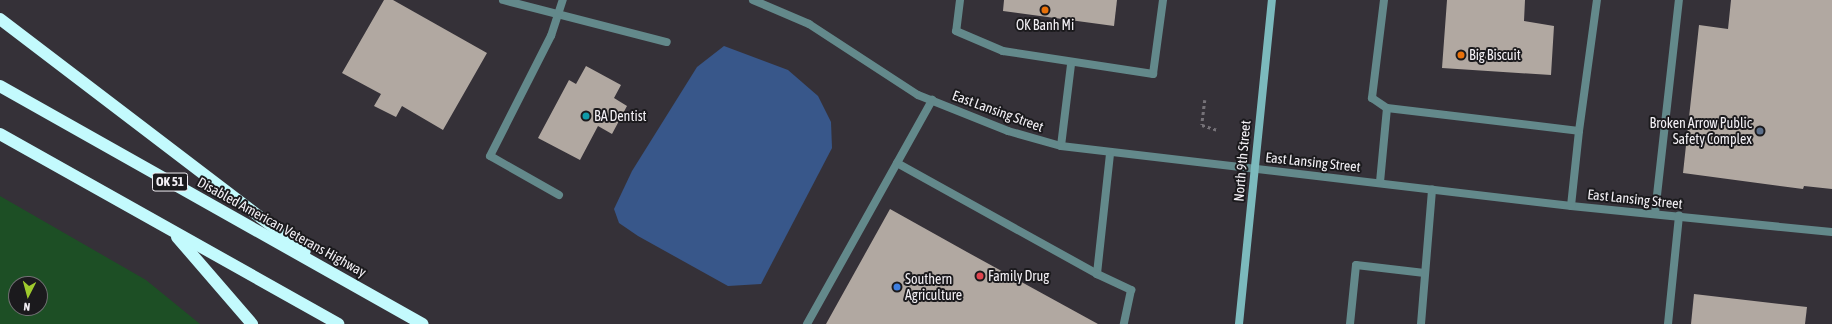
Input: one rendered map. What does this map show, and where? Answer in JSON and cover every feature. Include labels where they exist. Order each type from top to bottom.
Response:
[{"type":"highway","points":[[0,19],[339,277]]},
{"type":"highway","name":"Disabled American Veterans Highway","points":[[0,86],[424,324]]},
{"type":"highway","points":[[0,134],[338,324]]},
{"type":"highway","points":[[171,230],[252,324]]},
{"type":"main road","name":"North 9th Street","points":[[1238,324],[1272,0]]},
{"type":"street","points":[[503,0],[667,42]]},
{"type":"street","points":[[559,195],[490,156],[560,15],[563,0]]},
{"type":"street","name":"East Lansing Street","points":[[753,0],[809,24],[932,100],[1008,131],[1060,146],[1110,154],[1380,182],[1571,206],[1655,213],[1832,232]]},
{"type":"street","points":[[960,0],[956,31],[1003,51],[1071,64],[1153,74],[1163,0]]},
{"type":"street","points":[[1384,0],[1372,98],[1387,108],[1579,131]]},
{"type":"street","points":[[1571,206],[1579,131],[1597,0]]},
{"type":"street","points":[[1655,213],[1679,0]]},
{"type":"street","points":[[1060,146],[1071,64]]},
{"type":"street","points":[[807,324],[932,100]]},
{"type":"street","points":[[1380,182],[1387,108]]},
{"type":"street","points":[[1098,274],[1110,154]]},
{"type":"street","points":[[897,163],[1098,274],[1131,290],[1124,324]]},
{"type":"street","points":[[1421,324],[1432,189]]},
{"type":"street","points":[[1668,324],[1679,216]]},
{"type":"street","points":[[1350,324],[1356,265],[1425,273]]},
{"type":"path","points":[[1205,100],[1202,126],[1217,130]]},
{"type":"green space","points":[[0,196],[146,280],[200,324],[0,324]]},
{"type":"water","points":[[724,46],[788,70],[818,96],[831,122],[832,148],[761,284],[728,286],[638,236],[619,223],[614,209],[632,171],[697,67]]},
{"type":"building","points":[[384,0],[393,0],[487,53],[443,130],[402,106],[396,117],[374,106],[381,94],[342,73]]},
{"type":"building","points":[[1004,0],[1117,0],[1114,26],[1003,11]]},
{"type":"building","points":[[1447,0],[1525,0],[1524,21],[1554,26],[1551,75],[1442,68]]},
{"type":"building","name":"Broken Arrow Public Safety Complex","points":[[1731,0],[1832,0],[1832,189],[1804,186],[1803,189],[1683,173],[1699,25],[1728,29]]},
{"type":"building","name":"BA Dentist","points":[[586,66],[621,85],[614,98],[627,106],[612,134],[598,126],[580,160],[538,138],[569,80],[576,84]]},
{"type":"building","points":[[890,209],[967,252],[1098,324],[826,324]]},
{"type":"building","points":[[1694,294],[1807,307],[1805,324],[1691,324]]},
{"type":"place","name":"OK Banh Mi","points":[[1045,10]]},
{"type":"place","name":"Big Biscuit","points":[[1461,55]]},
{"type":"place","name":"BA Dentist","points":[[586,116]]},
{"type":"place","name":"Broken Arrow Public Safety Complex","points":[[1760,131]]},
{"type":"place","name":"Family Drug","points":[[980,276]]},
{"type":"place","name":"Southern Agriculture","points":[[897,287]]}]
